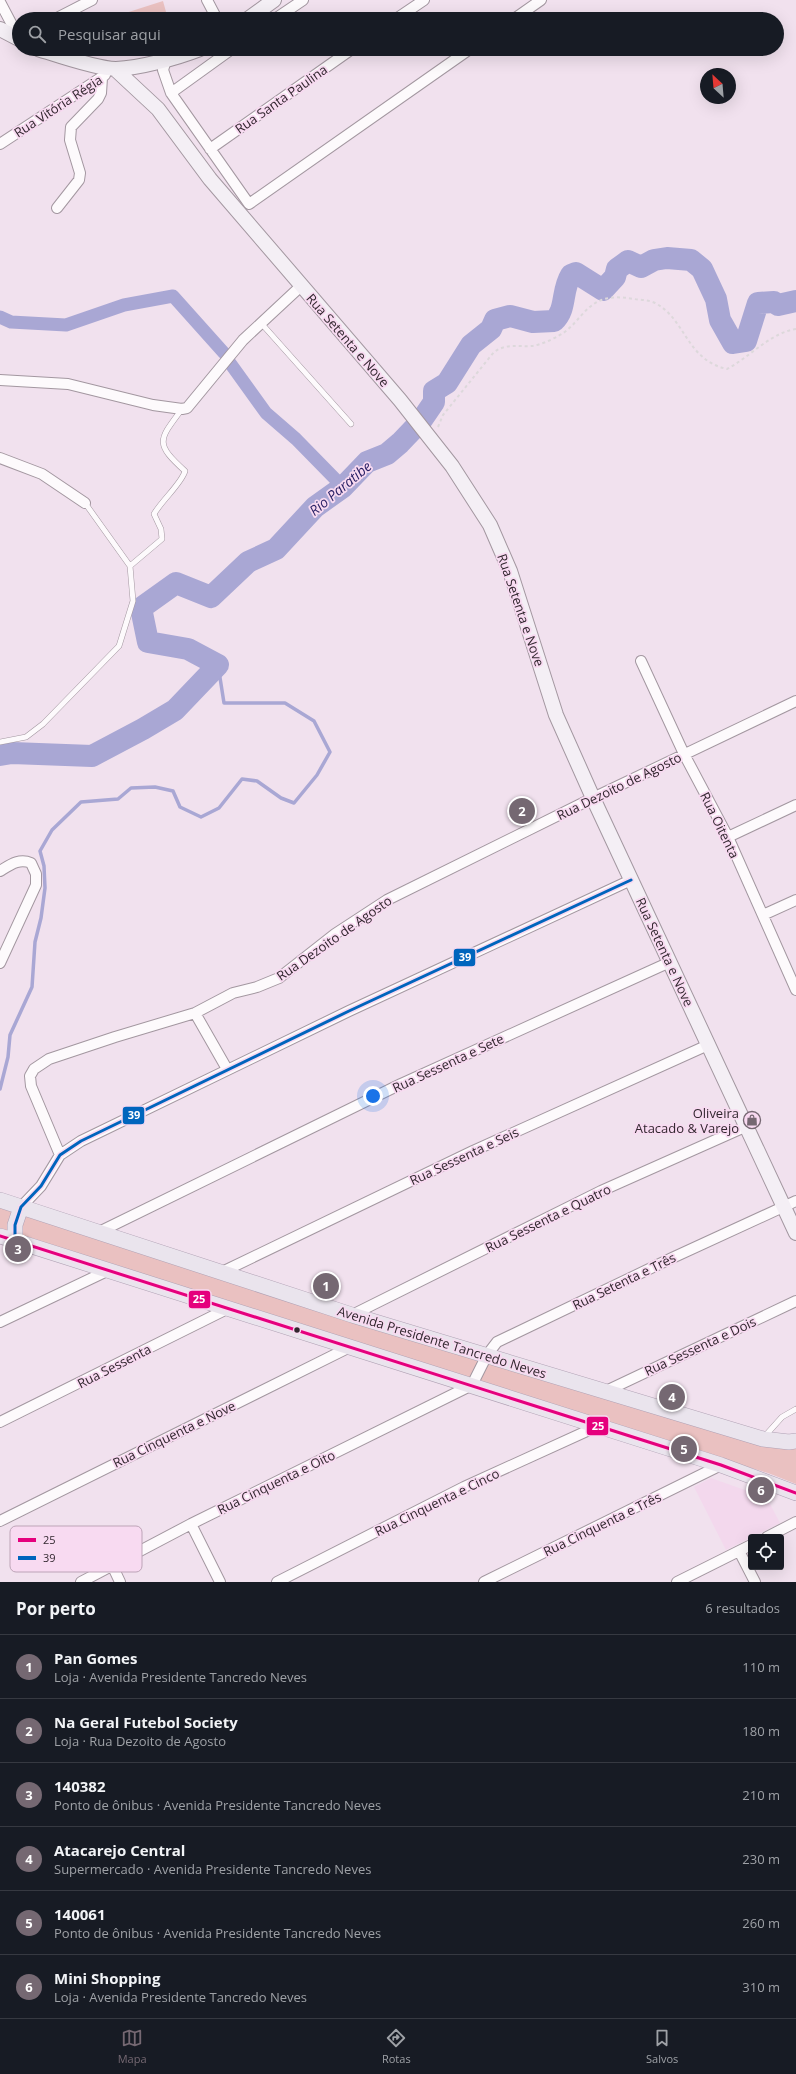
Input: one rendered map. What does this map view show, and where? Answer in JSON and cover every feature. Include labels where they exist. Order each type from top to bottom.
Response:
[{"type":"main road","name":"Avenida Presidente Tancredo Neves","points":[[0,1200],[352,1315],[604,1392],[763,1439],[789,1442],[796,1441]]},
{"type":"main road","points":[[15,1240],[14,1225],[21,1207]]},
{"type":"main road","points":[[0,1236],[348,1348],[472,1385],[722,1466],[796,1493]]},
{"type":"street","points":[[69,12],[92,0]]},
{"type":"street","points":[[207,0],[213,12]]},
{"type":"street","points":[[258,12],[274,0]]},
{"type":"street","points":[[285,12],[303,0]]},
{"type":"street","points":[[406,12],[424,0]]},
{"type":"street","points":[[524,12],[541,0]]},
{"type":"street","points":[[0,2],[12,25]]},
{"type":"street","points":[[0,29],[12,35]]},
{"type":"street","points":[[62,56],[115,69],[166,60],[178,56]]},
{"type":"street","points":[[171,94],[223,56]]},
{"type":"street","name":"Rua Santa Paulina","points":[[210,149],[342,56]]},
{"type":"street","points":[[166,60],[162,70],[171,94],[210,149],[244,208],[460,56]]},
{"type":"street","name":"Rua Vitória Régia","points":[[0,144],[115,69]]},
{"type":"street","name":"Rua Setenta e Nove","points":[[115,69],[158,109],[210,178],[244,208],[301,286],[400,400],[452,466],[490,525],[510,571],[556,715],[708,1045],[747,1126],[790,1204],[796,1233]]},
{"type":"street","points":[[57,208],[79,180],[80,173],[70,140],[71,127],[98,99],[101,93],[102,78]]},
{"type":"street","points":[[0,380],[68,384],[153,405],[182,410],[187,408],[243,340],[301,286]]},
{"type":"street","points":[[0,458],[42,474],[85,503]]},
{"type":"street","name":"Rua Oitenta","points":[[641,660],[684,754],[728,837],[796,990]]},
{"type":"street","name":"Rua Dezoito de Agosto","points":[[60,1155],[31,1086],[30,1076],[34,1069],[49,1059],[80,1048],[196,1013],[233,993],[257,987],[278,978],[335,934],[387,900],[593,798],[796,701]]},
{"type":"street","points":[[728,837],[796,805]]},
{"type":"street","points":[[0,871],[14,863],[21,861],[31,863],[36,874],[36,885],[0,963]]},
{"type":"street","points":[[21,1207],[41,1186],[60,1155],[80,1141],[227,1069],[631,880]]},
{"type":"street","points":[[763,915],[796,900]]},
{"type":"street","name":"Rua Sessenta e Sete","points":[[99,1232],[401,1084],[670,962]]},
{"type":"street","points":[[196,1013],[227,1069]]},
{"type":"street","name":"Rua Sessenta e Seis","points":[[222,1272],[474,1151],[708,1045]]},
{"type":"street","name":"Rua Sessenta e Quatro","points":[[352,1315],[601,1191],[747,1126]]},
{"type":"street","name":"Rua Setenta e Três","points":[[472,1385],[487,1355],[497,1342],[672,1258],[790,1204]]},
{"type":"street","points":[[0,1322],[107,1271]]},
{"type":"street","name":"Rua Sessenta e Dois","points":[[604,1392],[796,1301]]},
{"type":"street","name":"Rua Sessenta","points":[[0,1422],[227,1309]]},
{"type":"street","name":"Rua Cinquenta e Nove","points":[[0,1521],[348,1348]]},
{"type":"street","name":"Rua Cinquenta e Oito","points":[[142,1549],[472,1385]]},
{"type":"street","name":"Rua Cinquenta e Cinco","points":[[277,1582],[464,1487],[598,1426]]},
{"type":"street","name":"Rua Cinquenta e Três","points":[[484,1582],[722,1466]]},
{"type":"street","points":[[773,1534],[796,1522]]},
{"type":"street","points":[[191,1524],[220,1582]]},
{"type":"street","points":[[677,1582],[748,1546]]},
{"type":"street","points":[[739,1551],[755,1582]]},
{"type":"street","name":"Rua Cinquenta e Oito","points":[[81,1582],[99,1572]]},
{"type":"street","points":[[115,1572],[120,1582]]},
{"type":"lane","points":[[261,323],[351,424]]},
{"type":"lane","points":[[130,566],[162,539],[161,529],[154,514],[162,501],[184,477],[185,471],[168,455],[164,446],[164,435],[182,410]]},
{"type":"lane","points":[[0,742],[26,737],[43,724],[119,646],[133,601],[130,566],[85,503]]},
{"type":"lane","points":[[763,1439],[782,1417],[796,1409]]},
{"type":"path","points":[[430,438],[443,415],[494,352],[503,346],[533,346],[559,336],[571,328],[590,307],[599,301],[611,297],[654,302],[663,308],[702,357],[713,366],[727,369],[742,361],[772,338],[787,331],[796,329]]},
{"type":"shaded area","points":[[163,1],[166,12],[129,12]]},
{"type":"shaded area","points":[[0,1204],[766,1447],[796,1447],[796,1484],[768,1473],[672,1445],[0,1232]]},
{"type":"shaded area","points":[[711,1478],[756,1494],[770,1504],[780,1523],[758,1534],[748,1534],[748,1539],[726,1550],[694,1487]]},
{"type":"waterway","name":"Rio Paratibe","points":[[0,755],[12,753],[92,756],[175,710],[218,665],[188,649],[148,642],[141,608],[176,583],[211,597],[248,562],[276,549],[315,507],[343,487],[367,462],[387,454],[400,443],[421,421],[434,402],[434,391],[447,383],[471,345],[491,329],[495,320],[510,316],[533,322],[554,321],[561,311],[566,287],[571,275],[576,273],[603,290],[615,277],[617,269],[628,261],[641,267],[654,260],[667,258],[691,260],[702,269],[716,299],[720,320],[733,343],[746,341],[758,303],[774,302],[778,305],[796,301]]},
{"type":"waterway","points":[[0,317],[11,322],[66,325],[124,305],[173,296],[224,353]]},
{"type":"waterway","points":[[230,363],[266,413],[296,439],[343,487]]},
{"type":"waterway","points":[[0,1089],[8,1057],[10,1035],[32,987],[35,942],[41,918],[45,888],[44,866],[40,851],[52,830],[81,802],[118,799],[131,788],[155,787],[173,791],[180,807],[201,817],[219,808],[242,779],[257,781],[281,798],[294,803],[317,775],[330,752],[314,721],[285,703],[224,703],[218,665]]},
{"type":"transit line","name":"39","points":[[15,1240],[15,1225],[21,1207],[41,1186],[60,1155],[81,1141],[349,1011],[631,880]]},
{"type":"transit line","name":"25","points":[[0,1236],[721,1465],[796,1493]]},
{"type":"place","name":"Na Geral Futebol Society","points":[[522,811]]},
{"type":"place","name":"Oliveira Atacado & Varejo","points":[[752,1120]]},
{"type":"place","name":"140382","points":[[18,1249]]},
{"type":"place","name":"Pan Gomes","points":[[326,1286]]},
{"type":"place","name":"Atacarejo Central","points":[[672,1397]]},
{"type":"place","name":"140061","points":[[684,1449]]},
{"type":"place","name":"Mini Shopping","points":[[761,1490]]}]
